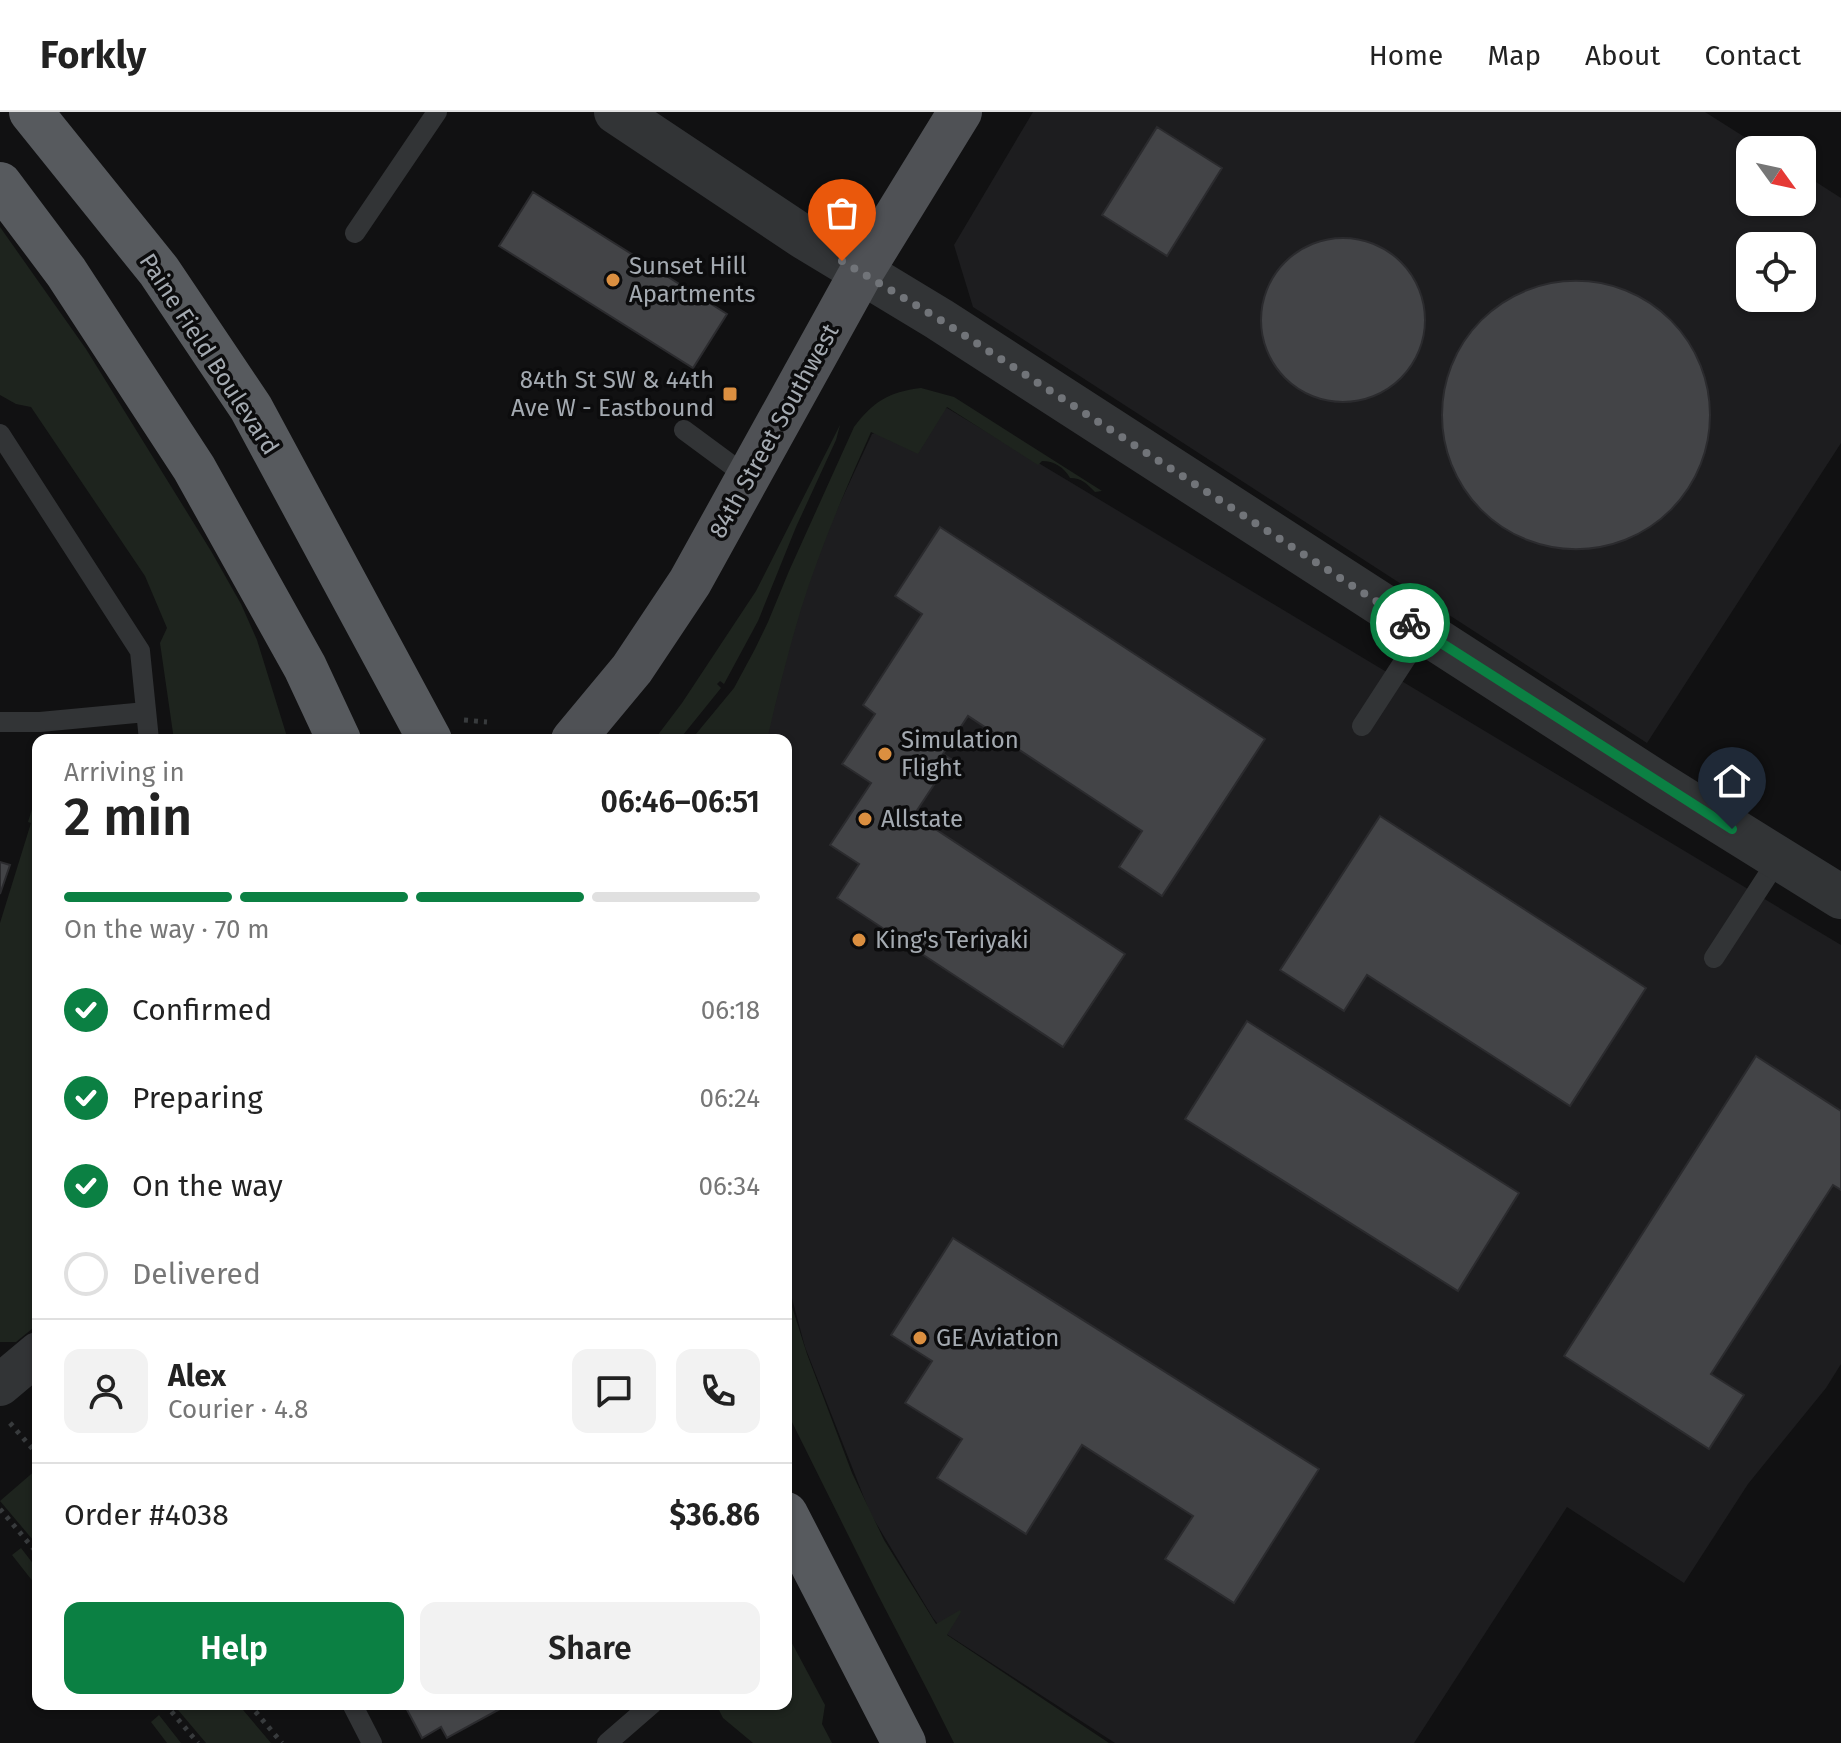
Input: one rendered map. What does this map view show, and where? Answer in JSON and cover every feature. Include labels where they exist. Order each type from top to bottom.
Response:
[{"type":"highway","name":"Paine Field Boulevard","points":[[31,112],[159,271],[251,408],[446,730]]},
{"type":"highway","points":[[0,184],[66,272],[194,468],[305,667],[336,734]]},
{"type":"highway","points":[[792,1526],[904,1743]]},
{"type":"main road","name":"84th Street Southwest","points":[[578,734],[632,669],[690,582],[861,273],[960,112]]},
{"type":"street","points":[[616,112],[805,238],[939,319],[1423,632],[1841,897]]},
{"type":"street","points":[[3,1401],[32,1361]]},
{"type":"lane","points":[[355,233],[437,112]]},
{"type":"lane","points":[[684,430],[749,478]]},
{"type":"lane","points":[[0,434],[140,651],[148,734]]},
{"type":"lane","points":[[1362,726],[1423,632]]},
{"type":"lane","points":[[0,722],[40,722],[146,712]]},
{"type":"lane","points":[[1714,958],[1779,858]]},
{"type":"lane","points":[[355,1710],[372,1743]]},
{"type":"lane","points":[[607,1743],[645,1710]]},
{"type":"path","points":[[446,730],[487,722]]},
{"type":"path","points":[[3,1401],[32,1446]]},
{"type":"path","points":[[0,1509],[32,1547]]},
{"type":"path","points":[[170,1710],[198,1743]]},
{"type":"path","points":[[254,1710],[282,1743]]},
{"type":"shaded area","points":[[1033,112],[1705,112],[1743,136],[1736,136],[1736,216],[1816,216],[1816,182],[1841,198],[1841,443],[1647,743],[973,307],[954,245]]},
{"type":"shaded area","points":[[0,227],[86,349],[241,604],[257,640],[286,734],[173,734],[160,643],[167,628],[145,576],[31,407],[16,404],[0,395]]},
{"type":"shaded area","points":[[921,388],[954,397],[1102,491],[1095,492],[1081,480],[1070,478],[1055,463],[1042,461],[1038,465],[947,407],[918,454],[871,432],[808,587],[768,734],[696,734],[734,688],[755,649],[854,427],[882,400],[899,392]]},
{"type":"shaded area","points":[[947,408],[1841,945],[1841,1364],[1826,1388],[1748,1484],[1684,1583],[1567,1507],[1414,1743],[1115,1743],[945,1633],[870,1513],[805,1347],[792,1298],[792,734],[762,734],[804,581],[872,434]]},
{"type":"shaded area","points":[[840,425],[758,621],[724,684],[720,681],[717,684],[721,688],[684,734],[659,734],[756,591]]},
{"type":"shaded area","points":[[32,809],[32,1329],[16,1342],[0,1342],[0,923],[31,823],[28,822]]},
{"type":"shaded area","points":[[792,1307],[852,1473],[884,1540],[936,1624],[960,1610],[947,1635],[1109,1743],[954,1743],[792,1422]]},
{"type":"shaded area","points":[[32,1473],[32,1539],[0,1501]]},
{"type":"shaded area","points":[[21,1548],[32,1562],[32,1580],[12,1555]]},
{"type":"shaded area","points":[[792,1643],[825,1705],[822,1724],[832,1743],[753,1743],[723,1718],[719,1710],[792,1710]]},
{"type":"shaded area","points":[[178,1710],[243,1710],[271,1743],[206,1743]]},
{"type":"shaded area","points":[[159,1715],[181,1743],[167,1743],[151,1722]]},
{"type":"building","points":[[1157,127],[1222,168],[1167,256],[1102,215]]},
{"type":"building","name":"Sunset Hill Apartments","points":[[533,192],[727,314],[693,368],[499,246]]},
{"type":"building","points":[[1343,238],[1374,244],[1401,262],[1419,289],[1425,320],[1419,351],[1401,378],[1374,396],[1343,402],[1312,396],[1285,378],[1267,351],[1261,320],[1267,289],[1285,262],[1312,244]]},
{"type":"building","points":[[1589,281],[1627,291],[1651,303],[1671,320],[1688,340],[1700,364],[1708,389],[1708,441],[1700,466],[1688,490],[1671,510],[1651,527],[1627,539],[1602,547],[1563,549],[1525,539],[1501,527],[1472,500],[1452,466],[1444,441],[1442,402],[1452,364],[1464,340],[1491,311],[1525,291],[1550,283]]},
{"type":"building","points":[[940,527],[1265,739],[1162,896],[1119,867],[1142,831],[968,716],[943,754],[951,759],[914,815],[1125,954],[1063,1047],[837,898],[859,864],[830,845],[871,783],[842,764],[875,714],[863,705],[922,614],[895,596]]},
{"type":"building","points":[[1380,816],[1646,988],[1570,1106],[1367,975],[1344,1011],[1280,970]]},
{"type":"building","points":[[0,862],[10,865],[0,894]]},
{"type":"building","points":[[1247,1021],[1519,1193],[1458,1291],[1185,1119]]},
{"type":"building","points":[[1756,1056],[1841,1111],[1841,1190],[1833,1185],[1711,1374],[1744,1395],[1709,1449],[1564,1356]]},
{"type":"building","points":[[953,1238],[1319,1469],[1234,1603],[1165,1559],[1193,1516],[1082,1445],[1026,1534],[937,1478],[962,1439],[905,1403],[932,1361],[891,1335]]},
{"type":"building","points":[[407,1710],[498,1710],[447,1738],[441,1727],[422,1738]]},
{"type":"way so far","points":[[842,261],[939,319],[1410,623]]},
{"type":"place","name":"Sunset Hill Apartments","points":[[613,280]]},
{"type":"place","name":"84th St SW & 44th Ave W - Eastbound","points":[[730,394]]},
{"type":"place","name":"Simulation Flight","points":[[885,754]]},
{"type":"place","name":"Allstate","points":[[865,819]]},
{"type":"place","name":"King's Teriyaki","points":[[859,940]]},
{"type":"place","name":"GE Aviation","points":[[920,1338]]},
{"type":"route","points":[[1410,623],[1732,829]]}]
